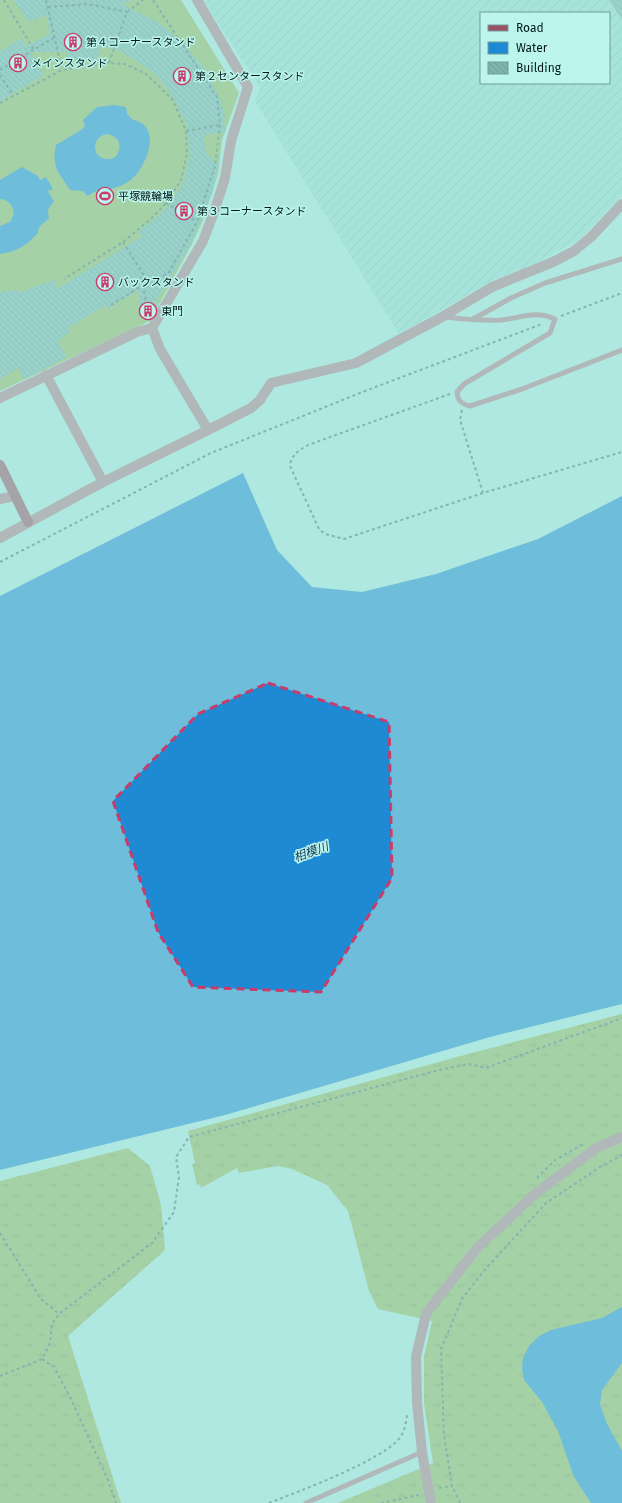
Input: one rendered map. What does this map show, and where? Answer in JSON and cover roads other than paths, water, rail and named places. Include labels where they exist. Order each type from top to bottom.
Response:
[{"type":"street","points":[[0,398],[138,332],[152,328],[203,241],[225,178],[231,141],[248,87],[197,0]]},
{"type":"street","points":[[0,538],[102,482],[251,408],[260,400],[271,383],[356,363],[442,317],[492,287],[553,262],[574,251],[591,237],[622,204]]},
{"type":"street","points":[[152,328],[160,349],[208,430]]},
{"type":"street","points":[[46,375],[102,482]]},
{"type":"street","points":[[0,465],[28,522]]},
{"type":"street","points":[[0,499],[15,496]]},
{"type":"street","points":[[431,1503],[422,1452],[417,1402],[416,1357],[426,1314],[476,1249],[535,1194],[596,1148],[622,1137]]},
{"type":"lane","points":[[472,320],[511,298],[545,283],[622,259]]},
{"type":"lane","points":[[442,317],[472,320],[500,320],[544,314],[555,319],[550,333],[464,384],[457,392],[458,398],[464,404],[470,406],[522,389],[622,350]]},
{"type":"lane","points":[[306,1503],[422,1452]]},
{"type":"water","points":[[115,105],[126,107],[127,114],[133,120],[142,123],[147,129],[150,137],[149,146],[143,165],[132,179],[124,184],[107,190],[104,187],[87,196],[83,191],[70,190],[59,174],[55,164],[55,152],[56,145],[85,126],[83,120],[97,107]],"holes":[[[107,134],[118,140],[120,147],[119,151],[114,158],[102,158],[98,155],[95,145],[101,136]]]},
{"type":"water","points":[[22,167],[38,176],[40,180],[46,177],[53,189],[48,191],[54,202],[48,209],[49,218],[40,226],[38,233],[34,237],[17,250],[0,254],[0,226],[10,222],[14,214],[13,208],[10,204],[6,200],[0,199],[0,180]]},
{"type":"water","name":"相模川","points":[[243,473],[277,550],[312,587],[362,592],[436,574],[538,539],[622,496],[622,1004],[490,1037],[225,1115],[0,1170],[0,596]]},
{"type":"water","points":[[622,1307],[622,1363],[602,1390],[600,1404],[607,1424],[622,1451],[622,1503],[591,1503],[574,1477],[558,1431],[542,1402],[524,1380],[522,1369],[523,1358],[529,1346],[539,1336],[551,1330],[602,1318]]},
{"type":"place","name":"第４コーナースタンド","points":[[73,42]]},
{"type":"place","name":"メインスタンド","points":[[18,63]]},
{"type":"place","name":"第２センタースタンド","points":[[182,76]]},
{"type":"place","name":"平塚競輪場","points":[[105,196]]},
{"type":"place","name":"第３コーナースタンド","points":[[184,211]]},
{"type":"place","name":"バックスタンド","points":[[105,282]]},
{"type":"place","name":"東門","points":[[148,311]]}]
